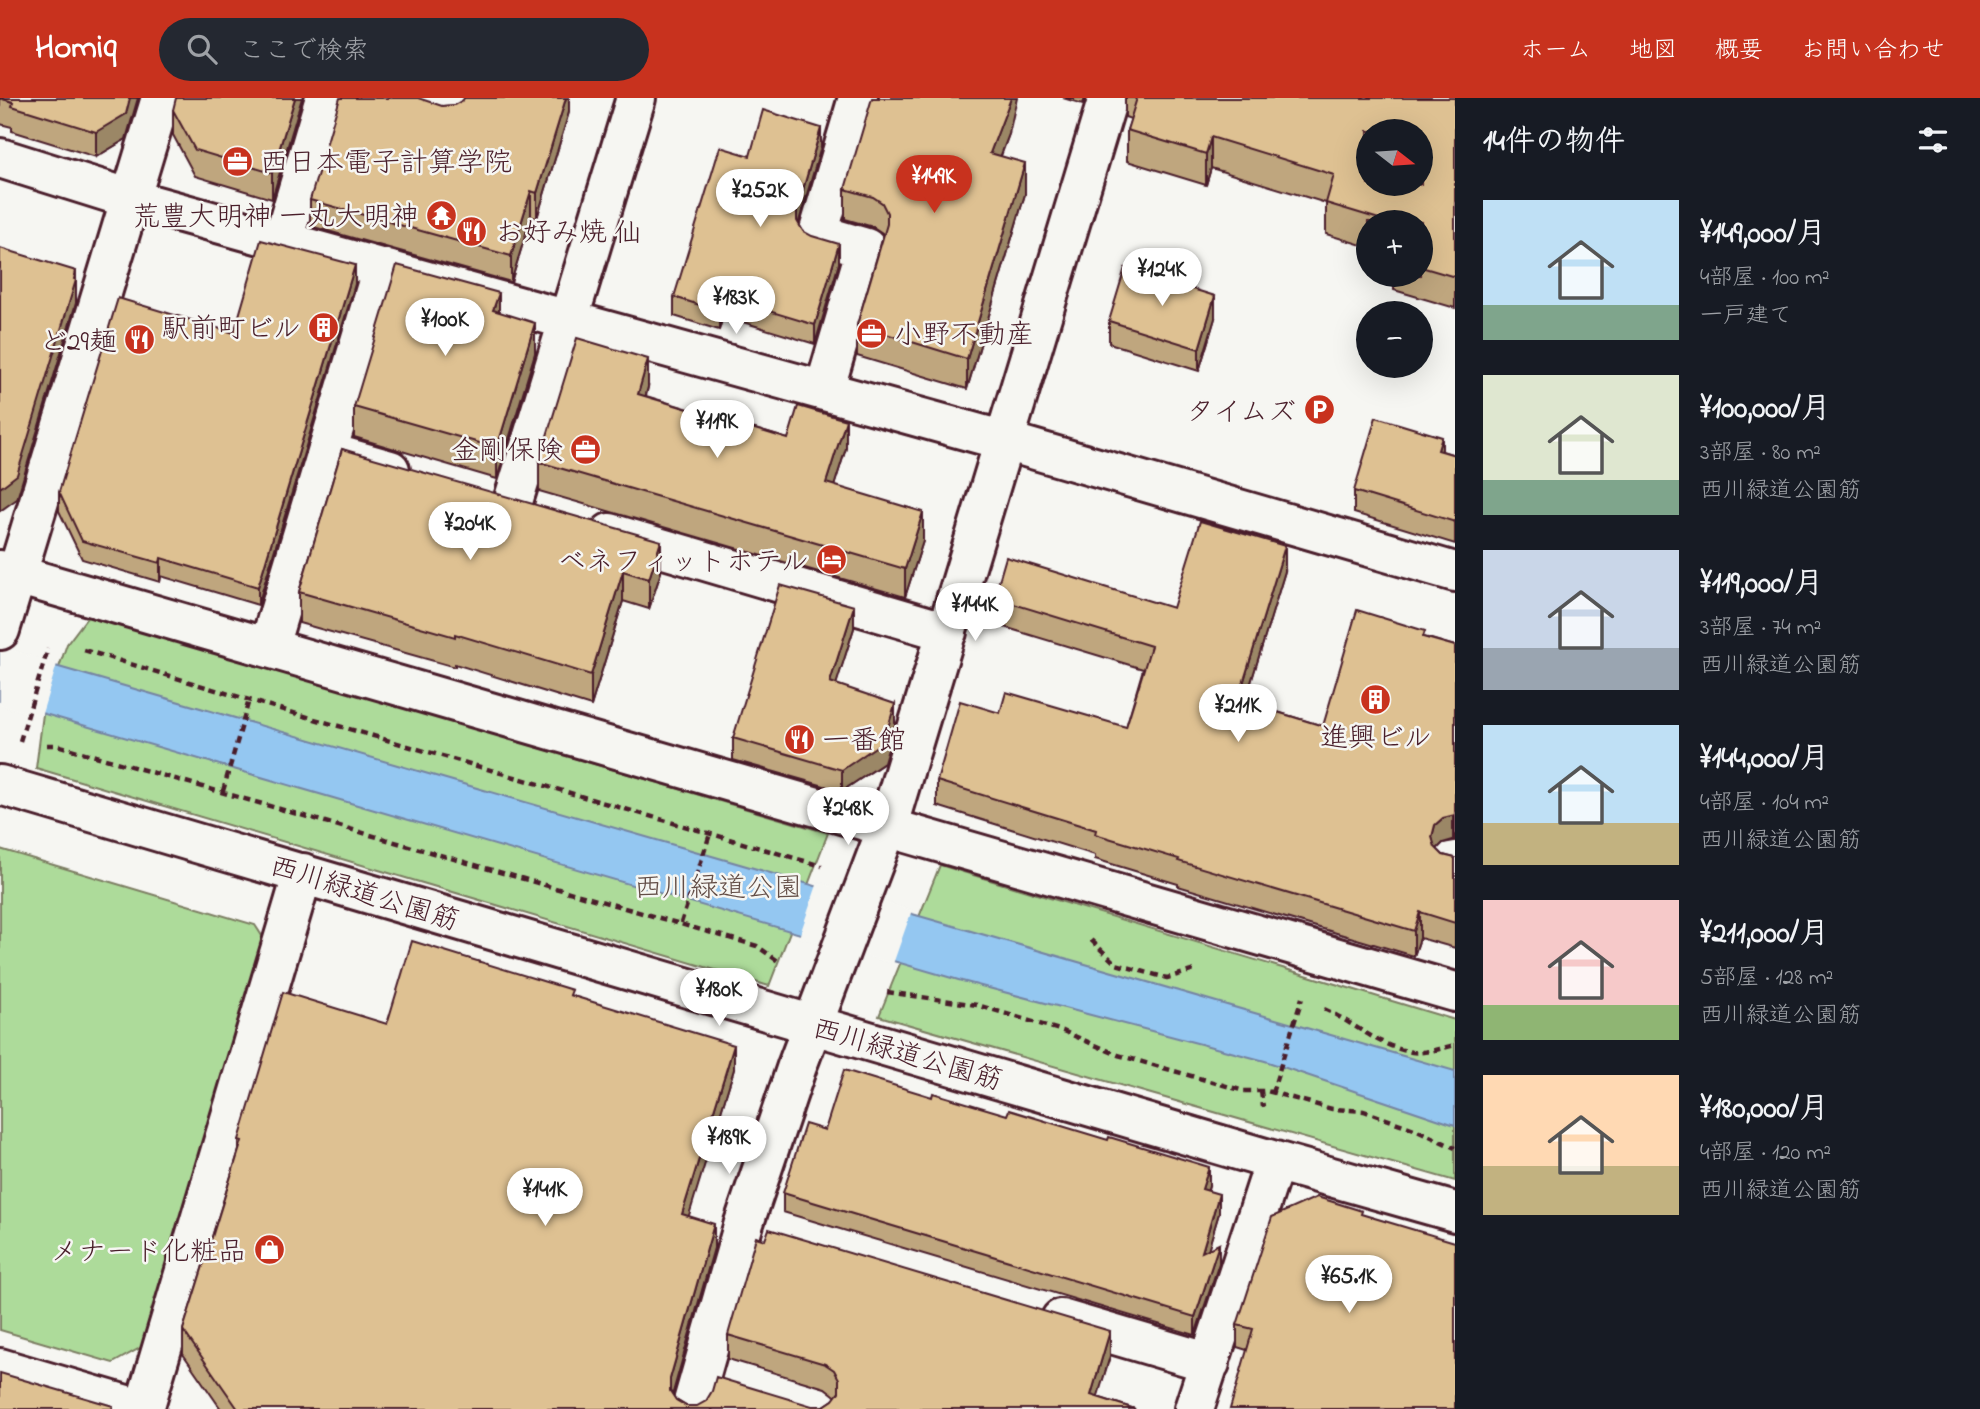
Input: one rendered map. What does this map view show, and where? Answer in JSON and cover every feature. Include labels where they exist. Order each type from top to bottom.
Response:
[{"type":"street","points":[[0,630],[8,572],[162,98]]},
{"type":"street","points":[[283,240],[325,98]]},
{"type":"street","points":[[409,98],[448,110],[451,98]]},
{"type":"street","points":[[512,505],[636,98]]},
{"type":"street","points":[[824,391],[866,248],[818,234],[858,98]]},
{"type":"street","points":[[740,1386],[696,1391],[758,1227],[813,1025],[887,828],[1108,98]]},
{"type":"street","points":[[0,158],[131,199],[1005,441],[1455,572]]},
{"type":"street","points":[[269,646],[382,268]]},
{"type":"street","points":[[327,452],[420,478]]},
{"type":"street","points":[[578,524],[947,632]]},
{"type":"street","points":[[8,572],[1455,992]]},
{"type":"street","name":"西川緑道公園筋","points":[[0,785],[1455,1212]]},
{"type":"street","points":[[0,1367],[142,1409],[303,873]]},
{"type":"street","points":[[1194,1409],[1275,1161]]},
{"type":"street","points":[[1024,1307],[1210,1363]]},
{"type":"path","points":[[25,726],[49,647]]},
{"type":"path","points":[[80,648],[249,700],[826,867]]},
{"type":"path","points":[[223,791],[249,700]]},
{"type":"path","points":[[41,746],[57,745],[681,923],[757,946],[784,965]]},
{"type":"path","points":[[681,923],[710,834]]},
{"type":"path","points":[[1086,935],[1116,964],[1167,978],[1197,969]]},
{"type":"path","points":[[881,992],[977,1005],[1063,1031],[1118,1055],[1244,1091],[1272,1093],[1332,1109],[1364,1111],[1455,1147]]},
{"type":"path","points":[[1288,997],[1308,1003]]},
{"type":"path","points":[[1315,1005],[1343,1018],[1371,1038],[1413,1053],[1455,1045]]},
{"type":"path","points":[[1272,1093],[1299,1008]]},
{"type":"green space","name":"西川緑道公園","points":[[89,615],[828,833],[769,986],[36,768],[43,714],[67,644]]},
{"type":"green space","points":[[0,849],[255,925],[264,939],[147,1344],[113,1363],[0,1330]]},
{"type":"green space","points":[[940,865],[1455,1020],[1455,1181],[879,1016]]},
{"type":"water","points":[[0,650],[1455,1071],[1455,1125],[1265,1061],[962,981],[0,701]]},
{"type":"pier","points":[[0,646],[57,664],[41,717],[0,705]]},
{"type":"pier","points":[[818,882],[912,910],[893,964],[799,937]]},
{"type":"building","points":[[0,98],[130,98],[126,114],[96,132],[12,106],[13,102]]},
{"type":"building","points":[[176,98],[295,98],[272,173],[195,150],[173,110]]},
{"type":"building","points":[[340,98],[418,98],[442,106],[454,105],[464,98],[566,98],[537,193],[531,191],[511,256],[310,200]]},
{"type":"building","points":[[872,98],[1011,98],[990,153],[1025,163],[967,359],[857,325],[887,224],[887,213],[882,203],[873,197],[845,189]]},
{"type":"building","points":[[1137,98],[1455,98],[1455,277],[1433,271],[1433,210],[1356,212],[1326,203],[1334,175],[1211,137],[1206,154],[1127,130]]},
{"type":"building","points":[[763,110],[821,128],[797,210],[797,221],[803,231],[812,236],[839,244],[815,325],[723,297],[719,311],[674,297],[720,147],[750,156]]},
{"type":"building","points":[[261,240],[355,265],[258,587],[161,558],[160,563],[82,541],[59,492],[118,298],[234,333]]},
{"type":"building","points":[[0,248],[76,271],[76,280],[17,475],[0,488]]},
{"type":"building","points":[[397,265],[499,293],[493,310],[535,323],[497,448],[354,407]]},
{"type":"building","points":[[1125,268],[1215,296],[1199,349],[1109,321]]},
{"type":"building","points":[[577,338],[648,359],[638,394],[788,439],[798,406],[846,420],[826,483],[923,512],[905,569],[539,462]]},
{"type":"building","points":[[1376,417],[1442,437],[1438,450],[1455,455],[1455,522],[1354,491]]},
{"type":"building","points":[[342,449],[661,541],[649,579],[623,571],[591,675],[455,634],[455,637],[299,592]]},
{"type":"building","points":[[1200,521],[1285,546],[1238,700],[1323,726],[1357,610],[1425,631],[1423,637],[1455,646],[1455,815],[1443,818],[1435,825],[1432,837],[1435,847],[1443,855],[1455,858],[1455,923],[1420,912],[1414,931],[1178,861],[1179,859],[1095,834],[1096,830],[937,781],[960,701],[1000,713],[1006,692],[1126,727],[1151,646],[994,598],[1006,557],[1173,608]]},
{"type":"building","points":[[780,585],[854,606],[830,682],[895,704],[884,741],[842,770],[733,738]]},
{"type":"building","points":[[412,941],[572,990],[570,995],[734,1045],[682,1214],[714,1224],[670,1379],[670,1391],[676,1400],[686,1406],[697,1406],[706,1401],[716,1377],[812,1406],[824,1406],[839,1392],[839,1379],[834,1370],[825,1364],[728,1335],[756,1237],[765,1240],[769,1229],[1110,1331],[1091,1395],[1135,1409],[238,1409],[183,1330],[242,1141],[239,1140],[283,992],[387,1024]]},
{"type":"building","points":[[844,1070],[932,1097],[933,1093],[1007,1115],[1009,1110],[1209,1167],[1202,1189],[1219,1194],[1202,1252],[1219,1244],[1195,1317],[783,1193],[805,1124],[825,1130]]},
{"type":"building","points":[[1317,1197],[1362,1211],[1361,1214],[1455,1242],[1455,1409],[1230,1409],[1253,1329],[1237,1325],[1272,1217]]},
{"type":"building","points":[[0,1373],[113,1406],[112,1409],[0,1409]]},
{"type":"place","name":"西日本電子計算学院","points":[[237,161]]},
{"type":"place","name":"荒豊大明神 一丸大明神","points":[[442,215]]},
{"type":"place","name":"お好み焼 仙","points":[[472,231]]},
{"type":"place","name":"駅前町ビル","points":[[324,327]]},
{"type":"place","name":"小野不動産","points":[[871,333]]},
{"type":"place","name":"ど29麺","points":[[140,340]]},
{"type":"place","name":"タイムズ","points":[[1319,410]]},
{"type":"place","name":"金剛保険","points":[[586,449]]},
{"type":"place","name":"ベネフィットホテル","points":[[832,560]]},
{"type":"place","name":"進興ビル","points":[[1376,699]]},
{"type":"place","name":"一番館","points":[[799,739]]},
{"type":"place","name":"メナード化粧品","points":[[269,1250]]}]
